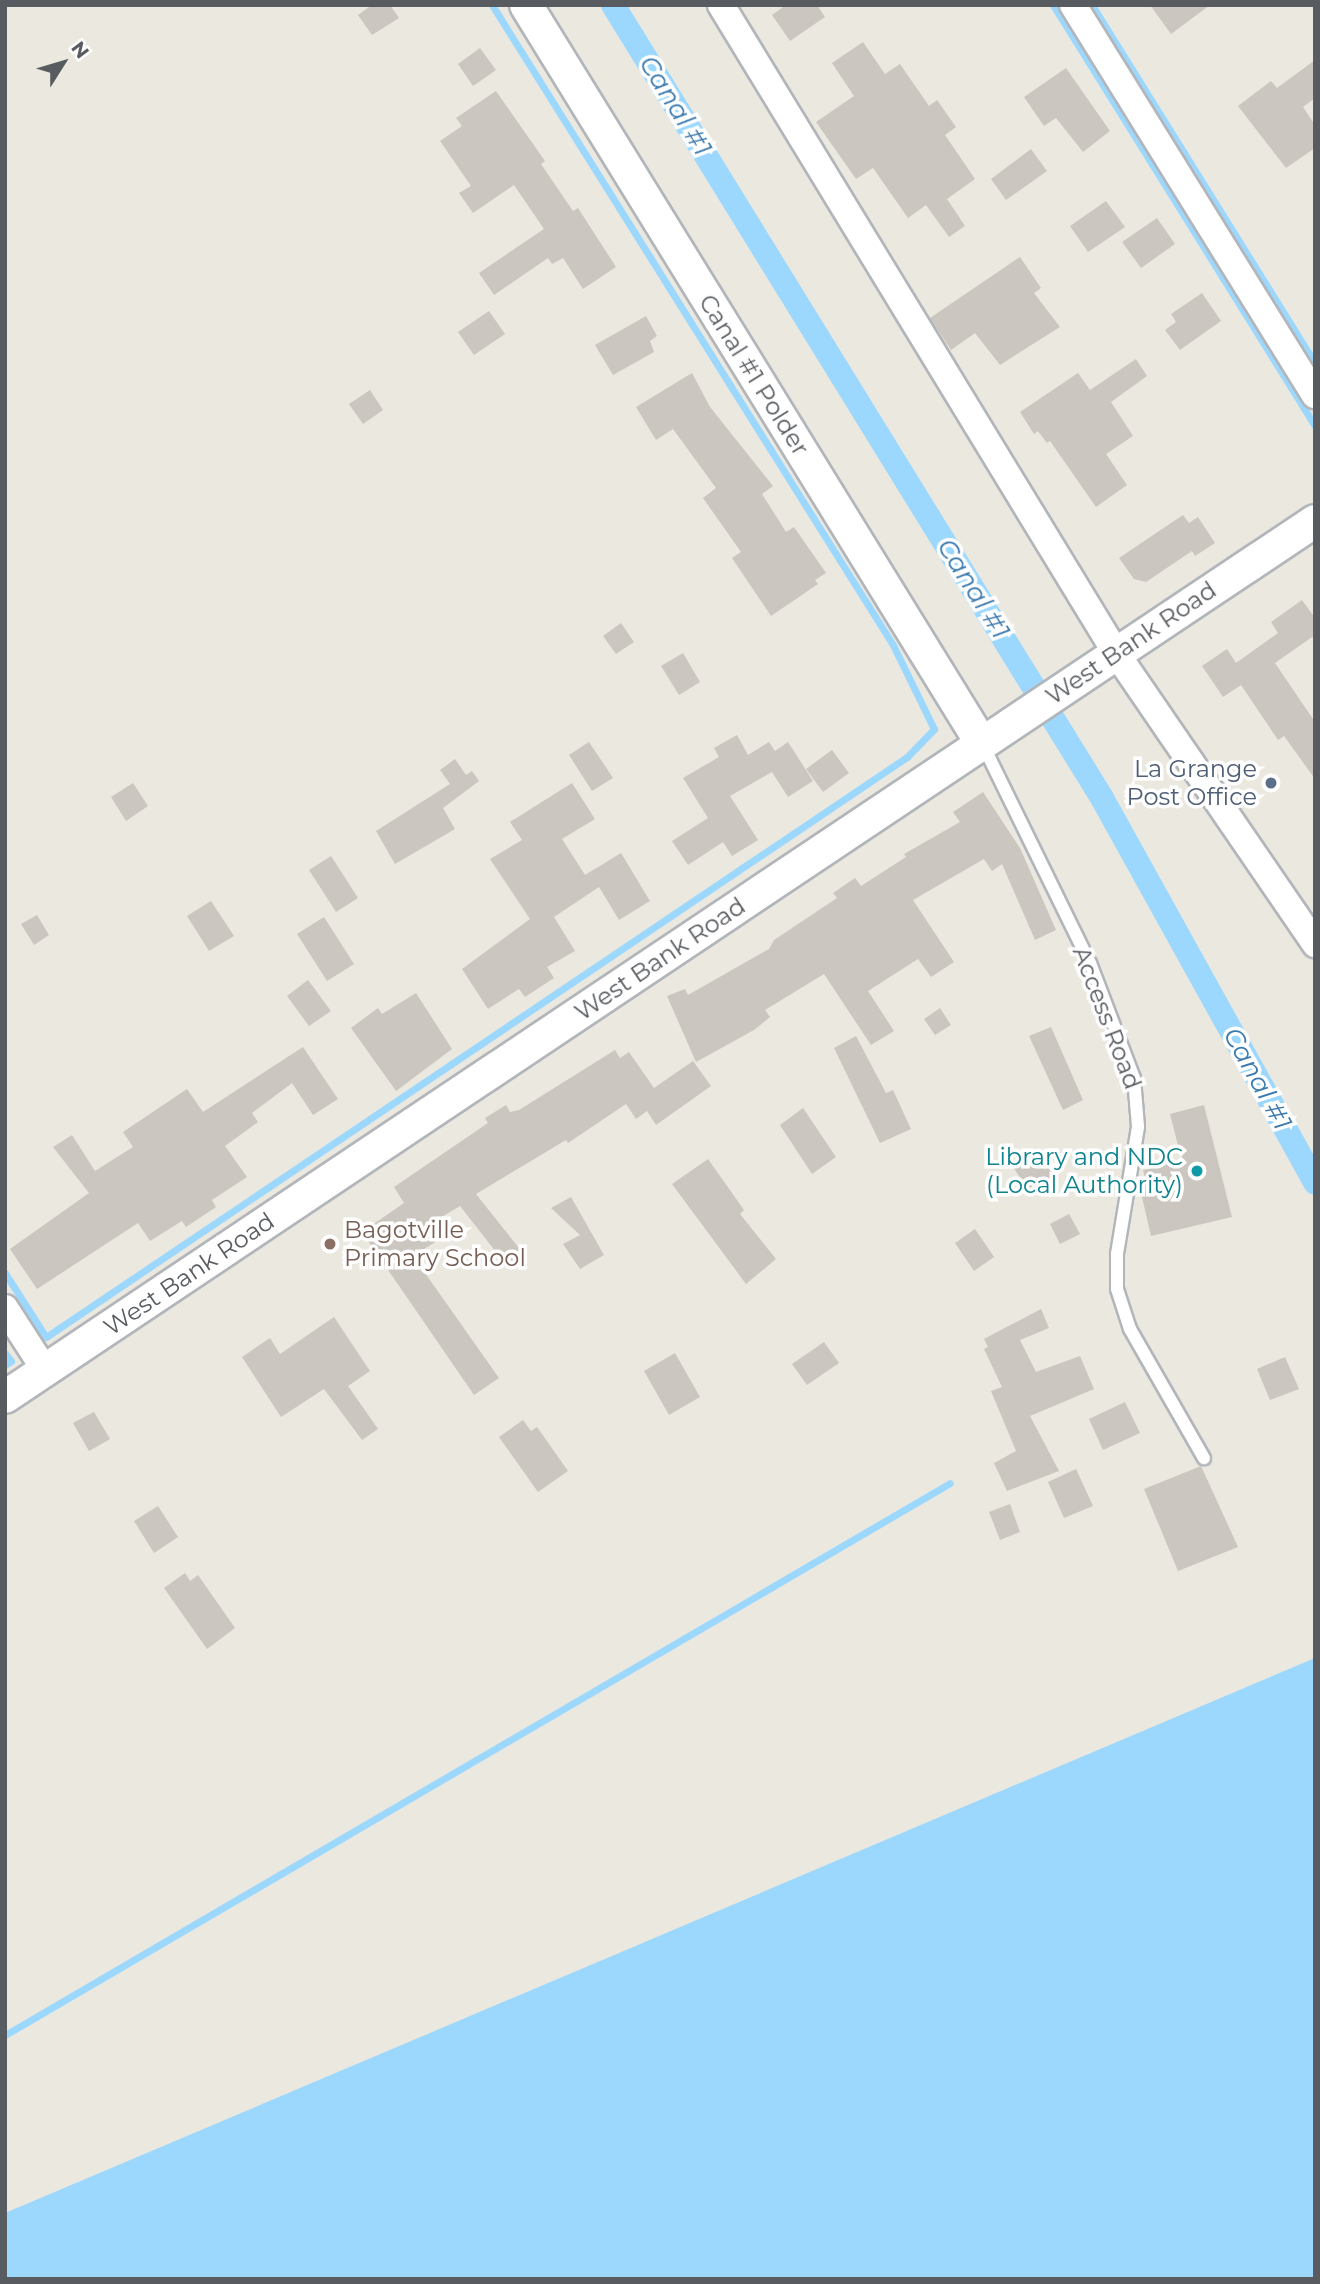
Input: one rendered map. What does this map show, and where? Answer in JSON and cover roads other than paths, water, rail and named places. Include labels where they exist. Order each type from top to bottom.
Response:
[{"type":"street","name":"Canal #1 Polder","points":[[526,5],[982,744]]},
{"type":"street","points":[[721,5],[1105,660],[1315,944]]},
{"type":"street","points":[[1073,5],[1315,394]]},
{"type":"street","name":"West Bank Road","points":[[5,1397],[1315,521]]},
{"type":"street","points":[[5,1308],[45,1370]]},
{"type":"lane","name":"Access Road","points":[[982,744],[1090,963],[1134,1078],[1138,1127],[1117,1254],[1117,1290],[1130,1329],[1203,1458]]},
{"type":"water","points":[[1315,1658],[1315,2279],[5,2279],[5,2213]]},
{"type":"waterway","points":[[5,1273],[46,1337],[907,757],[934,729],[893,645],[492,5]]},
{"type":"waterway","name":"Canal #1","points":[[613,5],[1102,798],[1315,1183]]},
{"type":"waterway","points":[[1053,5],[1315,426]]},
{"type":"waterway","points":[[1092,5],[1315,363]]},
{"type":"waterway","points":[[5,1353],[11,1361],[5,1365]]},
{"type":"waterway","points":[[5,2035],[950,1483]]},
{"type":"place","name":"La Grange Post Office","points":[[1271,783]]},
{"type":"place","name":"Library and NDC (Local Authority)","points":[[1197,1171]]},
{"type":"place","name":"Bagotville Primary School","points":[[330,1244]]}]
